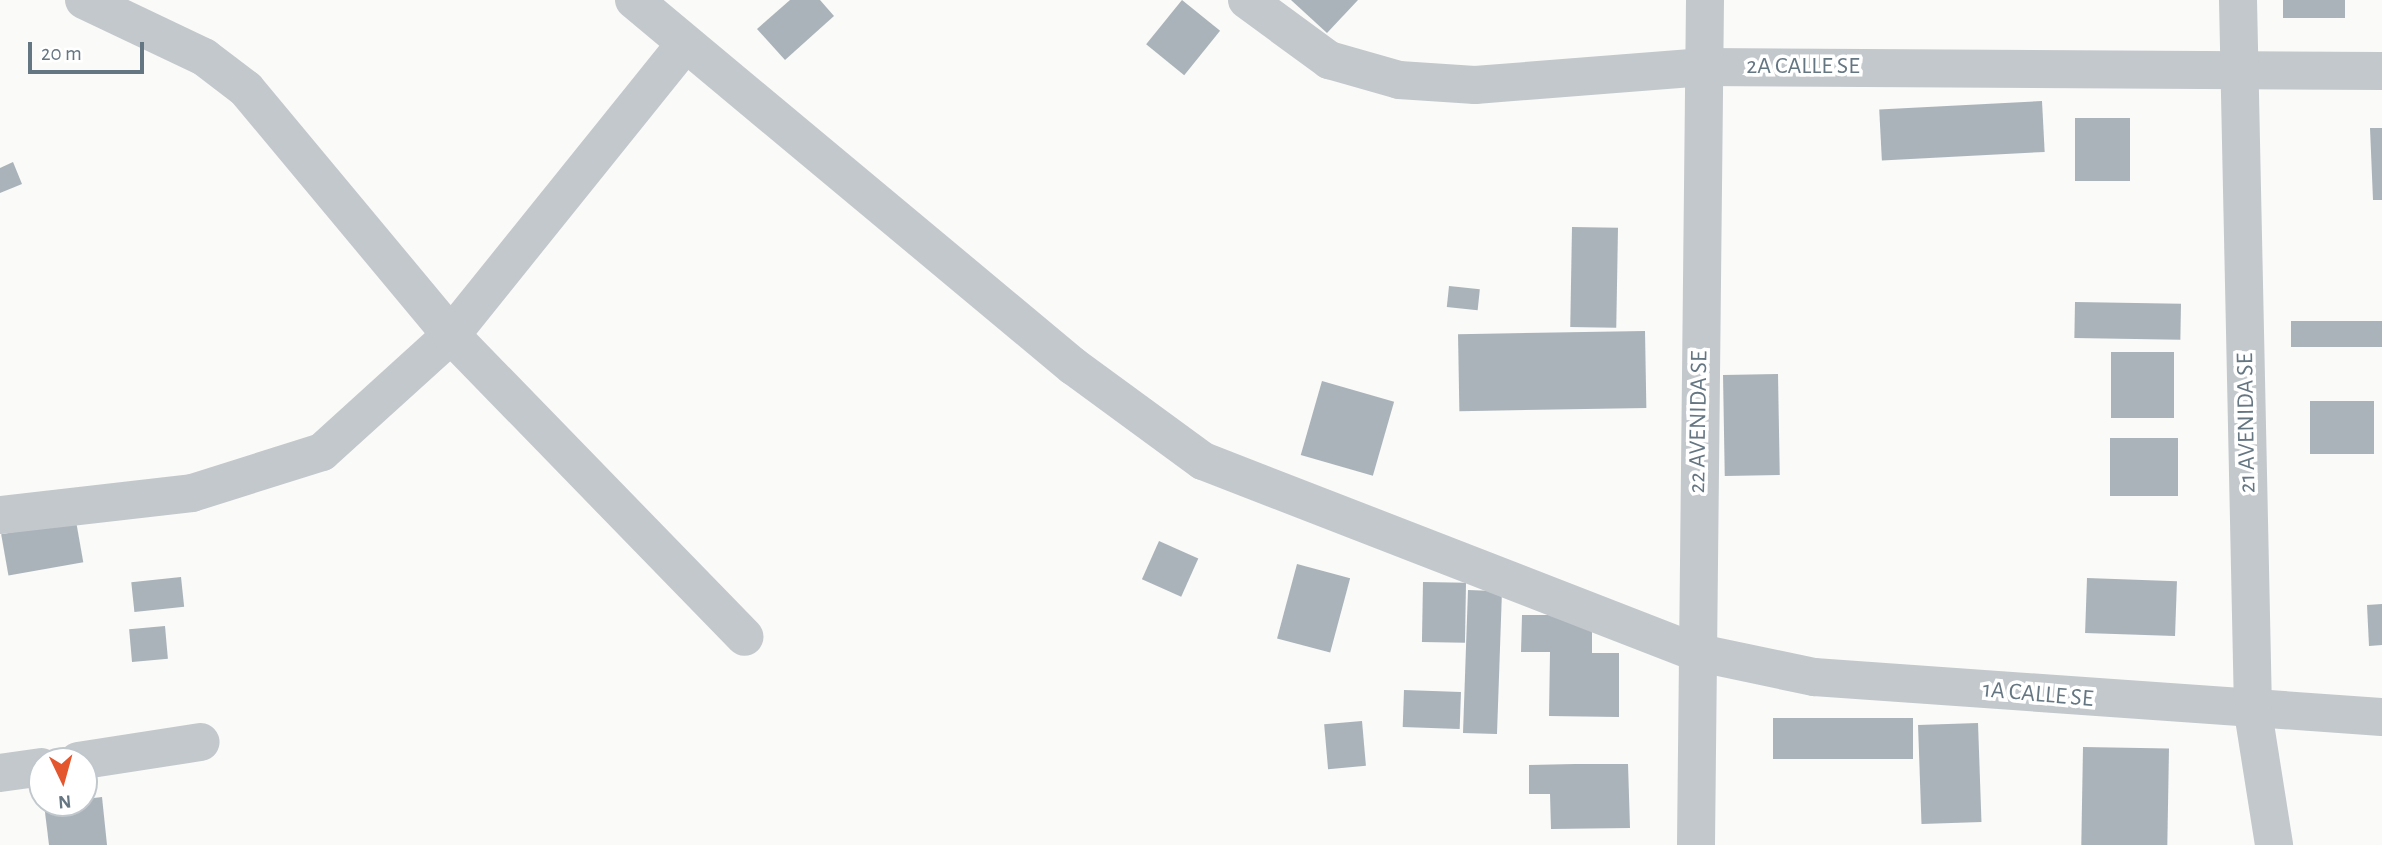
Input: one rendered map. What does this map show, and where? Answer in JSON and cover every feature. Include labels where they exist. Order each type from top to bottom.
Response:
[{"type":"street","points":[[84,0],[204,57],[246,89],[451,335],[746,637]]},
{"type":"street","name":"1A CALLE SE","points":[[634,0],[684,45],[1073,366],[1203,461],[1695,652],[1814,677],[2253,712],[2382,717]]},
{"type":"street","name":"2A CALLE SE","points":[[1247,0],[1329,60],[1399,80],[1475,85],[1704,67],[2382,71]]},
{"type":"street","name":"22 AVENIDA SE","points":[[1696,845],[1695,652],[1705,0]]},
{"type":"street","name":"21 AVENIDA SE","points":[[2238,0],[2253,712],[2274,845]]},
{"type":"street","points":[[0,515],[192,493],[322,452],[451,335],[684,45]]},
{"type":"street","points":[[98,758],[201,742]]},
{"type":"street","points":[[0,774],[28,769]]},
{"type":"building","points":[[790,0],[820,0],[834,16],[785,60],[757,29]]},
{"type":"building","points":[[1182,0],[1220,31],[1184,75],[1146,44]]},
{"type":"building","points":[[1291,0],[1358,0],[1327,33]]},
{"type":"building","points":[[2283,0],[2345,0],[2345,18],[2283,18]]},
{"type":"building","points":[[2042,101],[2045,152],[1882,160],[1879,110]]},
{"type":"building","points":[[2075,118],[2130,118],[2130,181],[2075,181]]},
{"type":"building","points":[[2370,128],[2382,128],[2382,200],[2373,200]]},
{"type":"building","points":[[13,162],[22,184],[0,193],[0,168]]},
{"type":"building","points":[[1572,227],[1618,228],[1616,328],[1570,327]]},
{"type":"building","points":[[1449,286],[1480,289],[1478,310],[1447,307]]},
{"type":"building","points":[[2075,302],[2181,304],[2180,340],[2074,338]]},
{"type":"building","points":[[2291,321],[2382,321],[2382,347],[2291,347]]},
{"type":"building","points":[[1645,331],[1646,408],[1459,411],[1458,334]]},
{"type":"building","points":[[2111,352],[2174,352],[2174,418],[2111,418]]},
{"type":"building","points":[[1778,374],[1780,475],[1725,476],[1723,375]]},
{"type":"building","points":[[1322,381],[1394,402],[1373,476],[1301,455]]},
{"type":"building","points":[[2310,401],[2374,401],[2374,454],[2310,454]]},
{"type":"building","points":[[2110,438],[2178,438],[2178,496],[2110,496]]},
{"type":"building","points":[[76,521],[83,562],[8,576],[1,534]]},
{"type":"building","points":[[1159,541],[1198,558],[1181,597],[1142,579]]},
{"type":"building","points":[[1297,564],[1350,578],[1330,653],[1277,638]]},
{"type":"building","points":[[181,577],[184,607],[134,612],[131,582]]},
{"type":"building","points":[[2087,578],[2177,581],[2175,636],[2085,633]]},
{"type":"building","points":[[1423,582],[1466,583],[1465,643],[1422,642]]},
{"type":"building","points":[[1468,590],[1502,591],[1497,734],[1463,733]]},
{"type":"building","points":[[2382,604],[2382,645],[2369,646],[2367,605]]},
{"type":"building","points":[[1522,615],[1592,615],[1592,653],[1619,653],[1619,717],[1549,716],[1550,652],[1521,652]]},
{"type":"building","points":[[165,626],[168,659],[132,662],[129,629]]},
{"type":"building","points":[[1404,690],[1461,692],[1460,729],[1403,727]]},
{"type":"building","points":[[1773,718],[1913,718],[1913,759],[1773,759]]},
{"type":"building","points":[[1362,721],[1366,766],[1328,769],[1324,724]]},
{"type":"building","points":[[1978,723],[1981,822],[1921,824],[1918,725]]},
{"type":"building","points":[[2083,747],[2169,749],[2167,845],[2081,845]]},
{"type":"building","points":[[1628,764],[1630,828],[1551,829],[1550,794],[1529,794],[1529,765]]},
{"type":"building","points":[[98,797],[102,797],[107,845],[49,845],[46,817],[98,817]]}]
